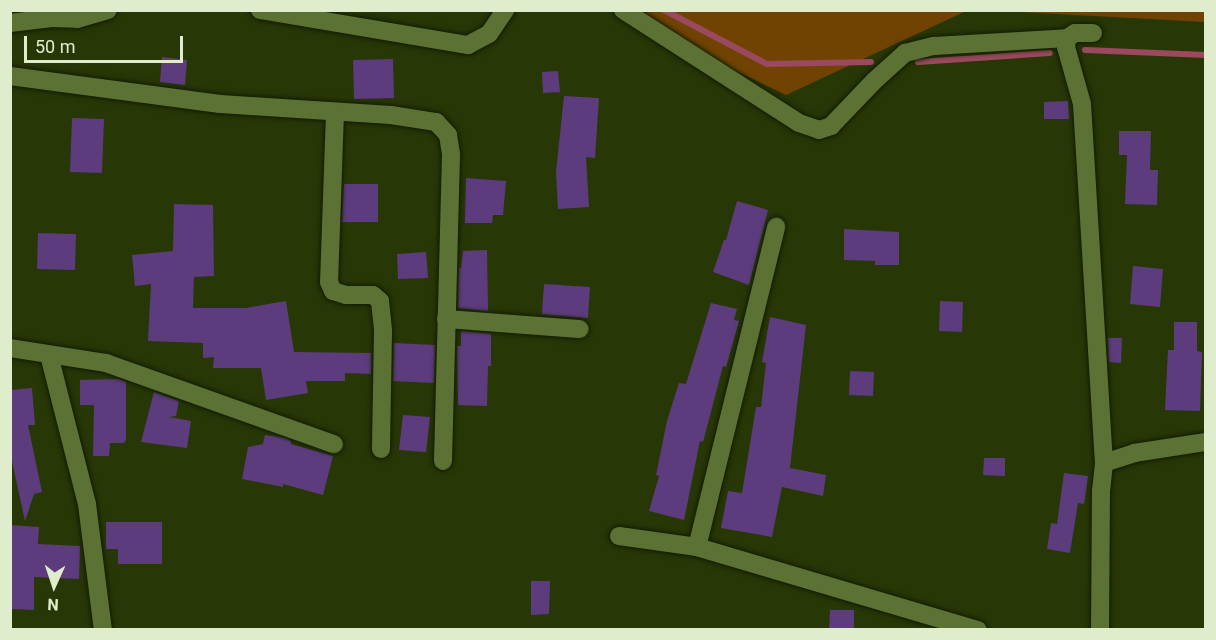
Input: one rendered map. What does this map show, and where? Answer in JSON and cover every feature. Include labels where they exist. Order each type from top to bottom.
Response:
[{"type":"street","points":[[10,23],[52,18],[77,19],[108,10]]},
{"type":"street","points":[[260,10],[468,45],[489,34],[505,10]]},
{"type":"street","points":[[623,10],[799,123],[819,130],[831,126],[904,53],[934,46],[1067,38],[1075,33],[1093,33]]},
{"type":"street","points":[[1067,38],[1068,56],[1082,104],[1104,463],[1101,490],[1100,630]]},
{"type":"street","points":[[10,76],[220,104],[428,119],[436,122],[448,135],[451,154],[443,461]]},
{"type":"street","points":[[335,112],[329,282],[333,291],[346,295],[373,295],[380,302],[383,332],[381,449]]},
{"type":"street","points":[[697,547],[776,227]]},
{"type":"street","points":[[446,319],[580,329]]},
{"type":"street","points":[[10,348],[106,363],[334,444]]},
{"type":"street","points":[[49,355],[87,504],[103,630]]},
{"type":"street","points":[[1104,463],[1134,453],[1206,442]]},
{"type":"street","points":[[619,536],[697,547],[978,630]]},
{"type":"shaded area","points":[[612,11],[966,11],[786,95]]},
{"type":"shaded area","points":[[1004,11],[1205,11],[1205,22]]},
{"type":"building","points":[[162,57],[187,60],[185,85],[160,82]]},
{"type":"building","points":[[393,59],[394,98],[354,99],[353,60]]},
{"type":"building","points":[[558,71],[560,92],[543,93],[542,72]]},
{"type":"building","points":[[564,96],[599,98],[595,158],[586,157],[589,207],[558,209],[556,172]]},
{"type":"building","points":[[1068,101],[1069,119],[1044,119],[1044,102]]},
{"type":"building","points":[[72,118],[104,119],[102,173],[70,172]]},
{"type":"building","points":[[1119,131],[1151,131],[1150,170],[1158,170],[1157,205],[1125,204],[1127,155],[1119,155]]},
{"type":"building","points":[[466,178],[506,181],[503,215],[493,215],[492,223],[465,223]]},
{"type":"building","points":[[344,184],[378,184],[378,222],[342,222]]},
{"type":"building","points":[[737,201],[768,210],[749,285],[713,272],[724,240],[726,240]]},
{"type":"building","points":[[174,204],[213,205],[214,276],[194,277],[193,308],[246,308],[286,301],[294,352],[371,353],[371,374],[345,373],[345,381],[306,381],[308,393],[266,400],[261,368],[213,368],[214,357],[203,358],[203,343],[148,341],[151,284],[135,286],[132,255],[173,251]]},
{"type":"building","points":[[844,229],[899,232],[899,265],[875,265],[875,261],[844,260]]},
{"type":"building","points":[[38,233],[76,234],[75,270],[37,269]]},
{"type":"building","points":[[487,250],[488,311],[458,308],[459,268],[461,268],[463,251]]},
{"type":"building","points":[[426,252],[428,278],[398,279],[397,254]]},
{"type":"building","points":[[1133,266],[1163,269],[1160,307],[1130,304]]},
{"type":"building","points":[[544,284],[590,287],[588,318],[542,314]]},
{"type":"building","points":[[940,301],[963,302],[962,332],[939,331]]},
{"type":"building","points":[[711,303],[737,309],[734,320],[739,321],[726,367],[723,366],[703,442],[700,441],[684,520],[649,511],[659,476],[656,475],[667,421],[679,383],[686,384]]},
{"type":"building","points":[[770,317],[806,325],[790,468],[826,475],[823,496],[782,487],[772,537],[721,528],[728,491],[742,493],[756,407],[761,407],[766,363],[762,362]]},
{"type":"building","points":[[1174,322],[1197,322],[1197,351],[1202,352],[1200,411],[1165,410],[1168,350],[1174,350]]},
{"type":"building","points":[[461,331],[491,334],[487,406],[458,405],[457,346],[461,346]]},
{"type":"building","points":[[1108,338],[1122,338],[1121,363],[1109,362]]},
{"type":"building","points":[[394,343],[435,345],[434,383],[393,381]]},
{"type":"building","points":[[850,371],[874,372],[873,396],[849,395]]},
{"type":"building","points":[[118,379],[126,382],[126,440],[124,443],[110,443],[109,456],[93,456],[94,405],[80,405],[80,380]]},
{"type":"building","points":[[32,388],[35,425],[28,425],[42,492],[34,494],[25,521],[10,452],[10,390]]},
{"type":"building","points":[[154,392],[179,401],[176,416],[169,417],[191,421],[187,448],[141,442]]},
{"type":"building","points":[[403,415],[430,417],[426,452],[399,450]]},
{"type":"building","points":[[265,435],[285,438],[291,441],[291,444],[333,456],[323,495],[283,484],[283,487],[242,479],[248,447],[263,444]]},
{"type":"building","points":[[984,458],[1005,458],[1005,476],[983,475]]},
{"type":"building","points":[[1064,473],[1088,476],[1084,504],[1078,503],[1070,553],[1047,549],[1051,523],[1057,524]]},
{"type":"building","points":[[106,522],[162,522],[162,564],[118,564],[118,549],[106,549]]},
{"type":"building","points":[[10,525],[39,527],[38,544],[80,546],[79,579],[34,577],[34,610],[10,609]]},
{"type":"building","points":[[531,581],[550,581],[549,614],[531,615]]},
{"type":"building","points":[[830,610],[854,610],[854,630],[829,630]]},
{"type":"waterway","points":[[664,10],[767,64],[871,62]]},
{"type":"waterway","points":[[1085,50],[1206,55]]},
{"type":"waterway","points":[[918,62],[1050,53]]}]
